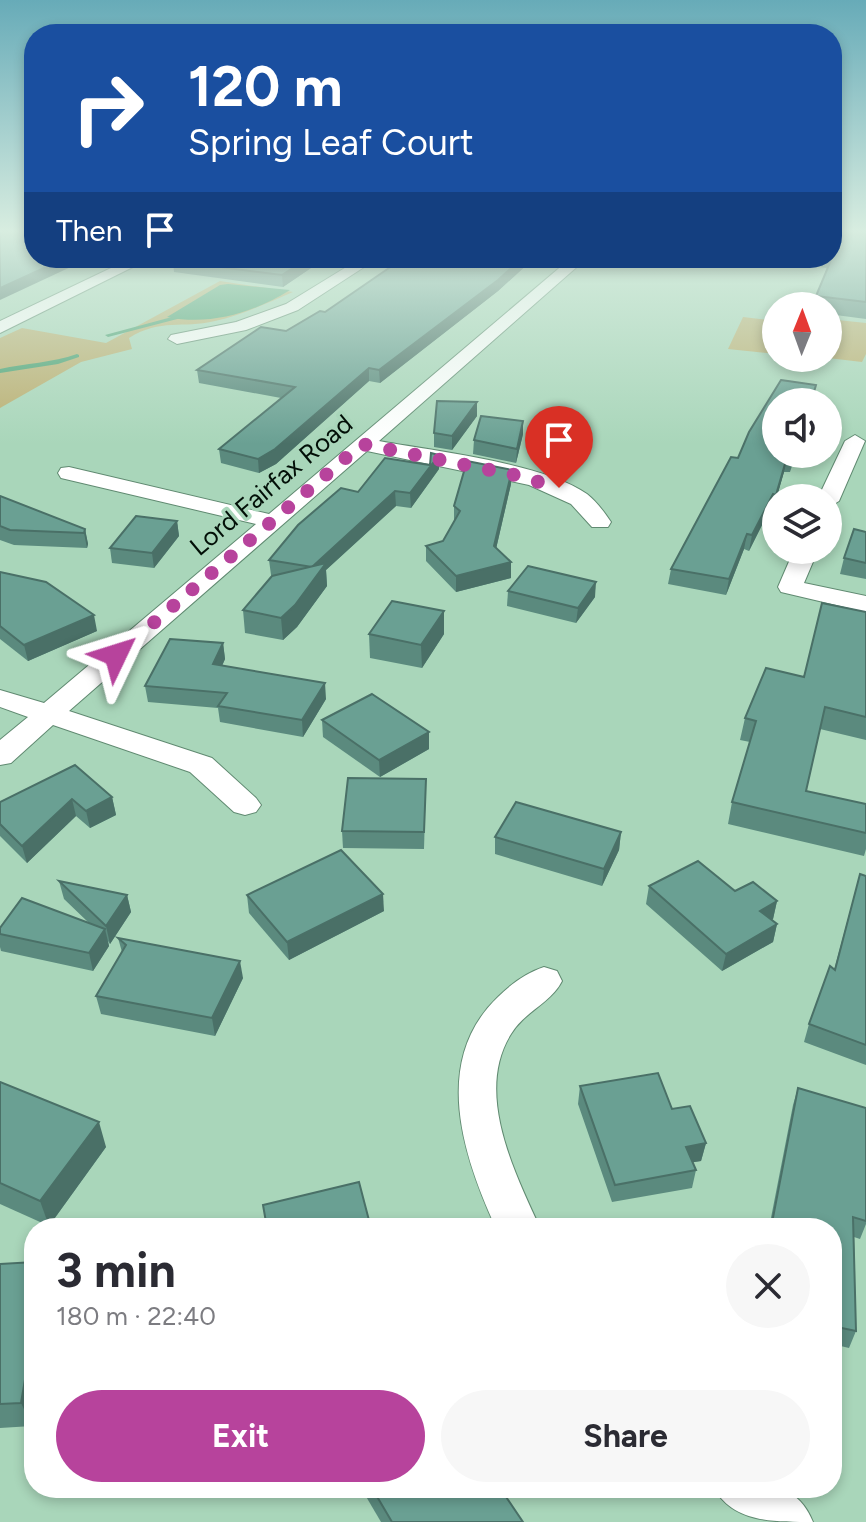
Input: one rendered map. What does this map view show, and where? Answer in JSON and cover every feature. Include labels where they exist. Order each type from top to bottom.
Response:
[{"type":"street","points":[[0,328],[53,302]]},
{"type":"street","points":[[177,339],[240,326],[300,302]]},
{"type":"street","name":"Lord Fairfax Road","points":[[0,756],[528,302]]},
{"type":"street","points":[[837,484],[860,442]]},
{"type":"street","points":[[362,444],[515,475],[559,488],[580,500],[600,522]]},
{"type":"street","points":[[69,473],[271,521]]},
{"type":"street","points":[[800,564],[790,587],[866,604]]},
{"type":"street","points":[[0,698],[201,765],[245,805]]},
{"type":"street","points":[[513,1218],[504,1199],[484,1134],[476,1083],[479,1063],[491,1033],[513,1005],[544,981]]},
{"type":"street","points":[[754,1498],[787,1522]]},
{"type":"shaded area","points":[[181,302],[269,302],[203,323],[151,328],[129,338],[132,349],[81,362],[0,408],[0,338],[22,328],[106,343]]},
{"type":"shaded area","points":[[192,302],[267,302],[231,316],[199,320],[167,317]]},
{"type":"shaded area","points":[[743,317],[762,319],[762,353],[728,349]]},
{"type":"shaded area","points":[[842,320],[866,323],[866,354],[862,362],[842,360]]},
{"type":"building","points":[[340,302],[469,302],[379,370],[369,368],[275,449],[258,459],[219,449],[295,387],[197,370],[261,327],[286,331],[320,311],[325,312]]},
{"type":"building","points":[[781,380],[816,385],[815,388],[776,388]]},
{"type":"building","points":[[437,401],[477,402],[452,436],[434,433]]},
{"type":"building","points":[[762,411],[762,468],[784,468],[779,484],[762,484],[762,515],[752,535],[747,534],[729,579],[671,569],[731,457],[738,458]]},
{"type":"building","points":[[481,416],[523,421],[517,449],[474,440]]},
{"type":"building","points":[[431,453],[439,455],[410,493],[395,491],[312,567],[269,560],[298,525],[341,488],[358,492],[385,458],[430,465]]},
{"type":"building","points":[[467,461],[512,470],[494,546],[511,562],[456,576],[426,546],[443,541],[460,511],[454,506]]},
{"type":"building","points":[[0,496],[85,529],[84,533],[10,530],[0,526]]},
{"type":"building","points":[[136,516],[177,521],[152,553],[110,548]]},
{"type":"building","points":[[854,529],[866,532],[866,563],[844,558]]},
{"type":"building","points":[[326,563],[295,605],[281,618],[243,610],[272,576]]},
{"type":"building","points":[[528,566],[596,582],[578,608],[508,591]]},
{"type":"building","points":[[0,572],[46,582],[94,615],[24,645],[0,626]]},
{"type":"building","points":[[392,601],[444,611],[421,645],[369,634]]},
{"type":"building","points":[[822,603],[866,612],[866,717],[825,707],[806,791],[866,804],[866,833],[732,802],[756,721],[745,718],[766,668],[804,677]]},
{"type":"building","points":[[170,639],[223,643],[213,664],[325,683],[302,720],[218,706],[227,693],[145,686]]},
{"type":"building","points":[[372,694],[429,732],[379,760],[322,720]]},
{"type":"building","points":[[75,765],[112,797],[86,811],[72,799],[22,846],[0,824],[0,802]]},
{"type":"building","points":[[348,778],[426,779],[424,832],[342,831]]},
{"type":"building","points":[[516,802],[621,832],[604,869],[495,837]]},
{"type":"building","points":[[341,850],[383,894],[287,942],[247,895]]},
{"type":"building","points":[[698,861],[735,891],[753,882],[777,901],[760,911],[777,924],[726,954],[649,886]]},
{"type":"building","points":[[860,874],[866,876],[866,1045],[809,1024],[830,966],[835,970]]},
{"type":"building","points":[[59,881],[127,895],[106,926]]},
{"type":"building","points":[[22,898],[105,929],[89,953],[0,934],[0,928]]},
{"type":"building","points":[[118,938],[240,961],[212,1018],[96,996],[126,945]]},
{"type":"building","points":[[658,1073],[672,1109],[690,1106],[706,1143],[686,1147],[696,1170],[615,1185],[580,1086]]},
{"type":"building","points":[[0,1082],[99,1122],[40,1201],[0,1183]]},
{"type":"building","points":[[798,1088],[866,1108],[866,1221],[853,1217],[856,1331],[842,1328],[842,1218],[773,1218]]},
{"type":"building","points":[[359,1182],[368,1218],[265,1218],[263,1205]]},
{"type":"building","points":[[24,1263],[24,1385],[21,1403],[0,1404],[0,1264]]},
{"type":"building","points":[[378,1498],[507,1498],[523,1522],[392,1522]]},
{"type":"waterway","points":[[108,335],[183,316]]},
{"type":"waterway","points":[[0,371],[77,356]]},
{"type":"route","points":[[116,655],[362,444],[515,475],[559,488]]}]
